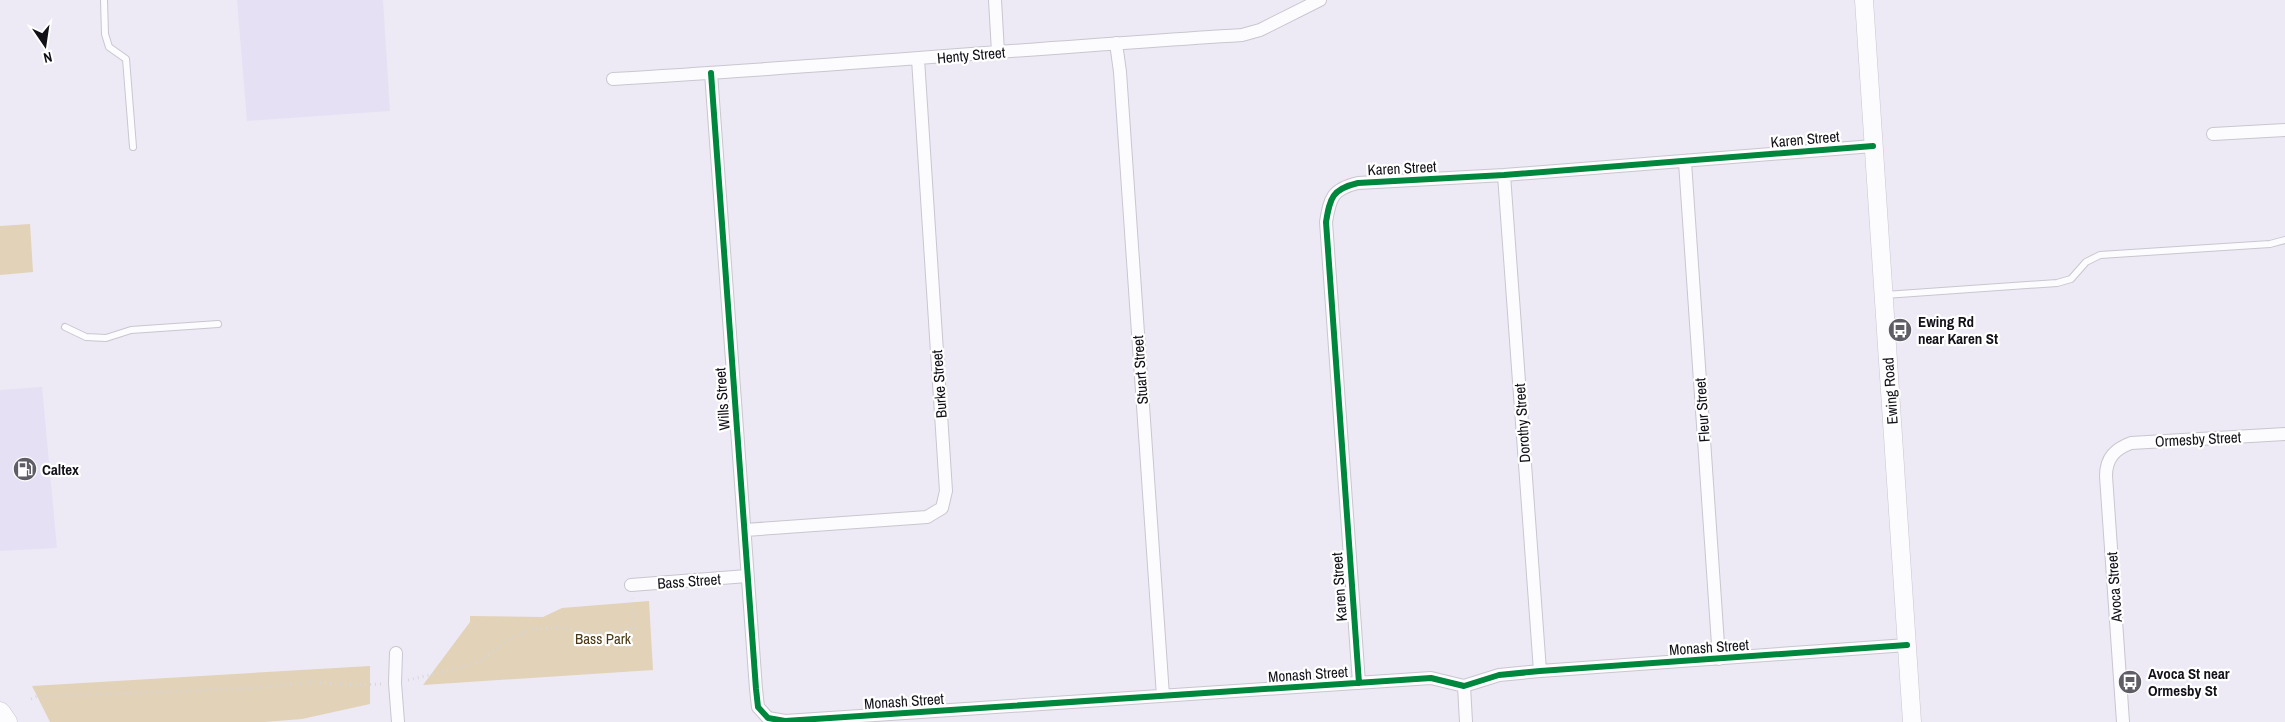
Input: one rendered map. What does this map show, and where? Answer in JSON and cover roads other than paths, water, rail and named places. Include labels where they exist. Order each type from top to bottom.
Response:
[{"type":"main road","name":"Ewing Road","points":[[1864,0],[1912,722]]},
{"type":"main road","points":[[0,712],[7,722]]},
{"type":"street","points":[[995,0],[998,52]]},
{"type":"street","name":"Henty Street","points":[[614,78],[1242,36],[1260,30],[1320,0]]},
{"type":"street","name":"Stuart Street","points":[[1116,43],[1120,72],[1163,696]]},
{"type":"street","name":"Burke Street","points":[[744,530],[927,516],[942,508],[946,491],[918,59]]},
{"type":"street","name":"Wills Street","points":[[711,73],[758,707],[768,718]]},
{"type":"street","points":[[2213,134],[2285,130]]},
{"type":"street","name":"Karen Street","points":[[1359,683],[1326,222],[1330,200],[1344,187],[1358,183],[1685,162],[1873,146]]},
{"type":"street","name":"Fleur Street","points":[[1685,162],[1719,659]]},
{"type":"street","name":"Dorothy Street","points":[[1504,175],[1540,671]]},
{"type":"street","name":"Ormesby Street","points":[[2113,453],[2131,443],[2285,434]]},
{"type":"street","name":"Avoca Street","points":[[2113,453],[2106,468],[2106,476],[2122,722]]},
{"type":"street","name":"Bass Street","points":[[631,585],[747,576]]},
{"type":"street","name":"Monash Street","points":[[768,718],[785,721],[1431,678],[1464,686],[1499,675],[1540,671],[1907,645]]},
{"type":"street","points":[[396,653],[395,683],[398,722]]},
{"type":"street","points":[[1464,686],[1466,722]]},
{"type":"lane","points":[[104,0],[105,34],[109,47],[126,59],[133,147]]},
{"type":"lane","points":[[1884,295],[2057,283],[2071,279],[2086,262],[2100,255],[2270,244],[2285,240]]},
{"type":"lane","points":[[65,327],[86,337],[106,338],[131,330],[218,324]]},
{"type":"place","name":"Ewing Rd near Karen St","points":[[1900,330]]},
{"type":"place","name":"Caltex","points":[[25,469]]},
{"type":"place","name":"Avoca St near Ormesby St","points":[[2130,682]]},
{"type":"park label","name":"Bass Park","points":[[603,638]]}]
